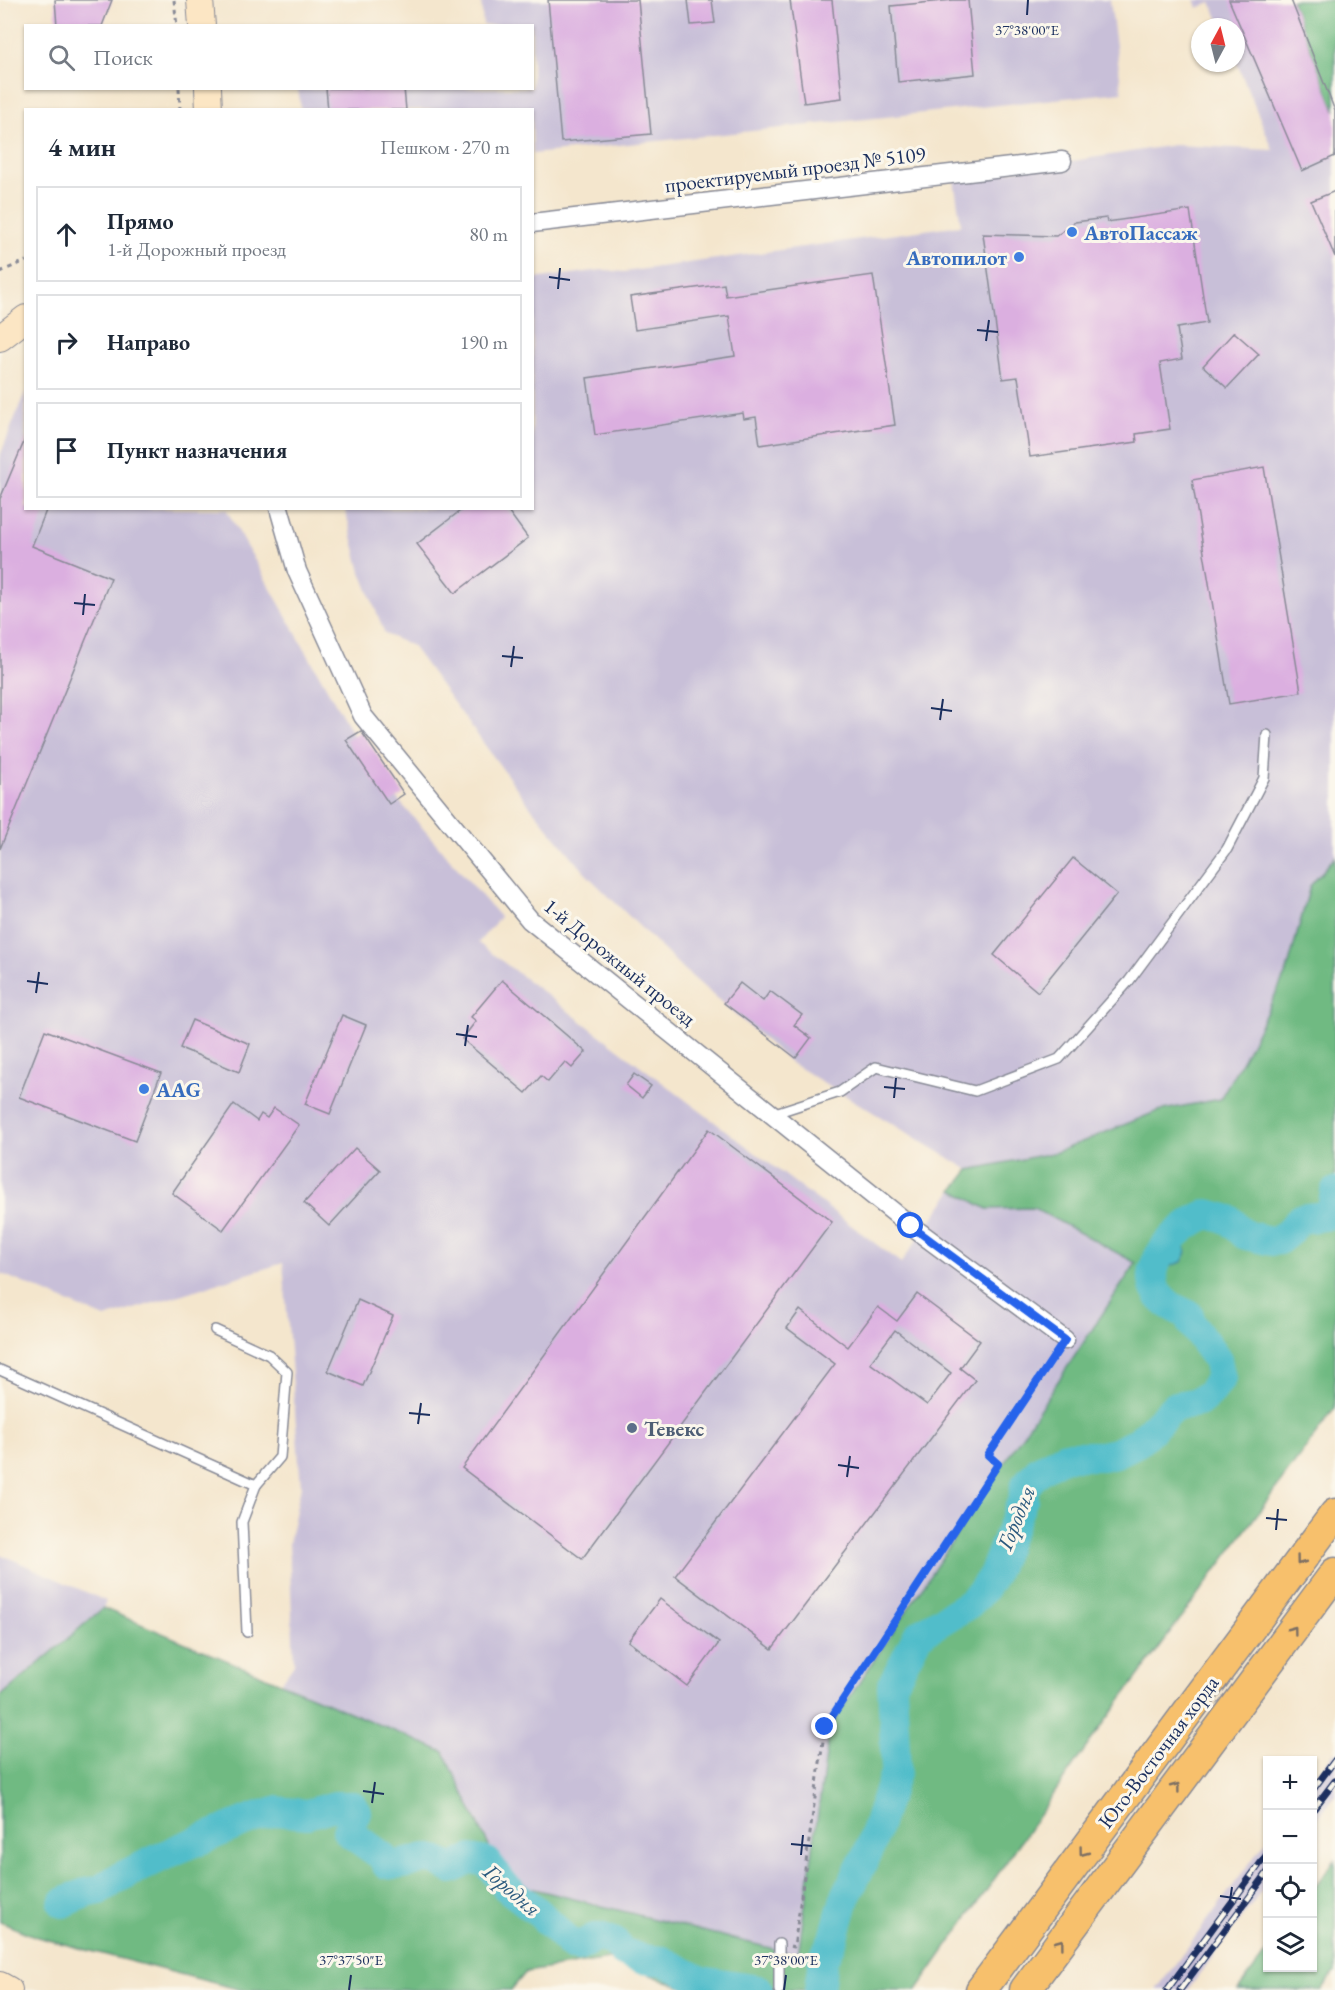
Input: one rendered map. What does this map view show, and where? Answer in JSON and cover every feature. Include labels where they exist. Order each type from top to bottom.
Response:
[{"type":"main road","points":[[200,0],[202,24]]},
{"type":"main road","points":[[208,90],[208,108]]},
{"type":"main road","points":[[0,338],[24,320]]},
{"type":"main road","name":"Юго-Восточная хорда","points":[[981,1990],[1335,1514]]},
{"type":"main road","name":"Юго-Восточная хорда","points":[[1025,1990],[1335,1573]]},
{"type":"main road","points":[[0,1985],[9,1990]]},
{"type":"street","name":"проектируемый проезд № 5109","points":[[534,223],[1062,161]]},
{"type":"street","name":"1-й Дорожный проезд","points":[[280,510],[297,571],[363,716],[530,920],[911,1226],[1065,1340]]},
{"type":"lane","points":[[772,1114],[840,1092],[876,1067],[975,1091],[1059,1059],[1129,981],[1227,849],[1264,778],[1267,735]]},
{"type":"lane","points":[[215,1330],[269,1355],[287,1372],[280,1457],[256,1485],[242,1522],[247,1632]]},
{"type":"lane","points":[[0,1370],[256,1485]]},
{"type":"lane","points":[[779,1944],[779,1990]]},
{"type":"path","points":[[174,0],[177,24]]},
{"type":"path","points":[[179,90],[180,108]]},
{"type":"path","points":[[0,272],[24,262]]},
{"type":"path","points":[[779,1944],[794,1947],[825,1727],[998,1464],[988,1455],[1065,1340]]},
{"type":"shaded area","points":[[481,0],[1110,0],[1122,92],[534,154],[534,108],[301,108],[298,90],[534,90],[534,24],[483,24]]},
{"type":"shaded area","points":[[1194,0],[1291,0],[1335,111],[1335,857],[1310,886],[1287,971],[1249,1048],[1220,1099],[1158,1111],[1057,1152],[969,1170],[791,1063],[682,968],[589,877],[529,805],[412,646],[385,634],[361,572],[345,510],[534,510],[534,279],[602,270],[624,272],[961,225],[954,180],[1174,145],[1273,150],[1241,72],[1245,72],[1245,18],[1218,18],[1211,2],[1198,8]]},
{"type":"shaded area","points":[[24,395],[24,510],[227,510],[374,772],[500,917],[478,943],[901,1263],[953,1190],[987,1209],[1034,1208],[1136,1263],[830,1727],[799,1955],[506,1882],[444,1752],[281,1683],[294,1664],[289,1543],[301,1486],[283,1263],[105,1318],[0,1273],[0,456]]},
{"type":"shaded area","points":[[0,1554],[106,1601],[103,1608],[0,1697]]},
{"type":"shaded area","points":[[1335,1751],[1335,1795],[1317,1820],[1317,1810],[1317,1776]]},
{"type":"shaded area","points":[[1263,1845],[1263,1889],[1188,1990],[1156,1990]]},
{"type":"green space","points":[[1291,0],[1335,0],[1335,111],[1331,101]]},
{"type":"green space","points":[[1335,857],[1335,1408],[1090,1742],[917,1990],[690,1990],[609,1959],[526,1972],[511,1990],[241,1990],[37,1937],[0,1922],[0,1697],[103,1608],[444,1752],[506,1882],[798,1955],[830,1727],[1136,1263],[1034,1208],[987,1209],[953,1190],[969,1170],[1057,1152],[1158,1111],[1220,1099],[1249,1048],[1287,971],[1310,886]]},
{"type":"green space","points":[[1335,1860],[1335,1972],[1322,1990],[1238,1990],[1263,1956],[1263,1972],[1317,1972],[1317,1885]]},
{"type":"water","points":[[1171,1226],[1184,1231],[1186,1254],[1182,1262],[1163,1269],[1151,1251],[1158,1236]]},
{"type":"building","points":[[55,0],[112,0],[103,24],[57,24]]},
{"type":"building","points":[[548,0],[638,0],[651,134],[561,142]]},
{"type":"building","points":[[688,0],[712,0],[715,23],[691,25]]},
{"type":"building","points":[[790,0],[832,0],[842,98],[804,103]]},
{"type":"building","points":[[968,0],[975,74],[898,82],[891,6]]},
{"type":"building","points":[[1229,0],[1291,0],[1335,111],[1335,156],[1302,171],[1245,37],[1245,18],[1237,18]]},
{"type":"building","points":[[326,90],[404,90],[406,108],[328,108]]},
{"type":"building","points":[[1335,191],[1335,257],[1311,201]]},
{"type":"building","points":[[1190,210],[1207,323],[1177,328],[1182,359],[1160,363],[1170,429],[1136,434],[1137,442],[1030,457],[1018,377],[1003,379],[983,234],[1056,236],[1075,222],[1106,218],[1107,222]]},
{"type":"building","points":[[873,275],[895,425],[760,445],[756,417],[744,419],[743,413],[595,435],[587,378],[735,356],[729,316],[635,330],[630,297],[724,284],[726,296]]},
{"type":"building","points":[[1234,332],[1259,354],[1227,388],[1203,366]]},
{"type":"building","points":[[24,442],[24,510],[46,510],[32,546],[111,578],[0,849],[0,499]]},
{"type":"building","points":[[1264,467],[1301,692],[1229,704],[1192,480]]},
{"type":"building","points":[[461,510],[507,510],[528,538],[455,593],[417,544]]},
{"type":"building","points":[[361,731],[404,794],[389,804],[346,740]]},
{"type":"building","points":[[1073,858],[1117,894],[1038,992],[994,955]]},
{"type":"building","points":[[502,980],[586,1052],[572,1068],[565,1062],[548,1082],[541,1076],[526,1093],[462,1039],[476,1021],[471,1017]]},
{"type":"building","points":[[740,983],[763,1001],[770,991],[802,1015],[794,1025],[811,1038],[796,1058],[724,1003]]},
{"type":"building","points":[[342,1015],[366,1025],[330,1114],[305,1104]]},
{"type":"building","points":[[192,1020],[250,1044],[239,1072],[180,1048]]},
{"type":"building","points":[[45,1030],[161,1073],[135,1141],[19,1097]]},
{"type":"building","points":[[634,1074],[651,1086],[642,1098],[626,1085]]},
{"type":"building","points":[[234,1104],[257,1121],[261,1114],[267,1118],[274,1108],[299,1125],[223,1230],[172,1193]]},
{"type":"building","points":[[709,1129],[832,1222],[582,1559],[462,1468]]},
{"type":"building","points":[[355,1148],[380,1170],[329,1226],[304,1203]]},
{"type":"building","points":[[917,1294],[980,1341],[960,1368],[975,1380],[772,1649],[675,1576],[835,1364],[787,1328],[800,1310],[848,1347],[878,1307],[897,1321]],"holes":[[[895,1330],[951,1373],[927,1405],[870,1363]]]},
{"type":"building","points":[[358,1300],[393,1316],[363,1386],[328,1371]]},
{"type":"building","points":[[660,1599],[719,1643],[687,1686],[628,1641]]},
{"type":"waterway","name":"Городня","points":[[819,1990],[823,1959],[834,1937],[845,1898],[869,1850],[896,1770],[892,1685],[918,1635],[969,1604],[982,1591],[993,1575],[1023,1499],[1025,1486],[1039,1470],[1065,1456],[1102,1456],[1116,1453],[1138,1442],[1175,1406],[1199,1402],[1211,1392],[1221,1378],[1217,1359],[1191,1323],[1189,1315],[1166,1303],[1155,1289],[1153,1276],[1156,1263],[1163,1250],[1184,1228],[1208,1214],[1230,1220],[1245,1235],[1271,1241],[1279,1240],[1300,1219],[1325,1216],[1331,1213],[1335,1192]]},
{"type":"waterway","name":"Городня","points":[[63,1903],[85,1893],[100,1890],[118,1878],[178,1849],[254,1818],[275,1811],[307,1814],[335,1806],[353,1806],[357,1812],[347,1831],[382,1856],[386,1864],[398,1865],[430,1859],[452,1869],[471,1859],[487,1862],[506,1887],[537,1911],[573,1946],[578,1947],[594,1938],[603,1938],[614,1942],[623,1952],[641,1959],[663,1961],[702,1981],[759,1990]]},
{"type":"railway","points":[[1317,1784],[1335,1760]]},
{"type":"railway","points":[[1313,1810],[1335,1781]]},
{"type":"railway","points":[[1167,1990],[1263,1860]]},
{"type":"railway","points":[[1180,1990],[1263,1879]]},
{"type":"place","name":"АвтоПассаж","points":[[1072,232]]},
{"type":"place","name":"Автопилот","points":[[1019,257]]},
{"type":"place","name":"AAG","points":[[144,1089]]},
{"type":"place","name":"Тевекс","points":[[632,1428]]},
{"type":"route","points":[[825,1727],[998,1464],[988,1455],[1065,1340],[911,1226]]}]
